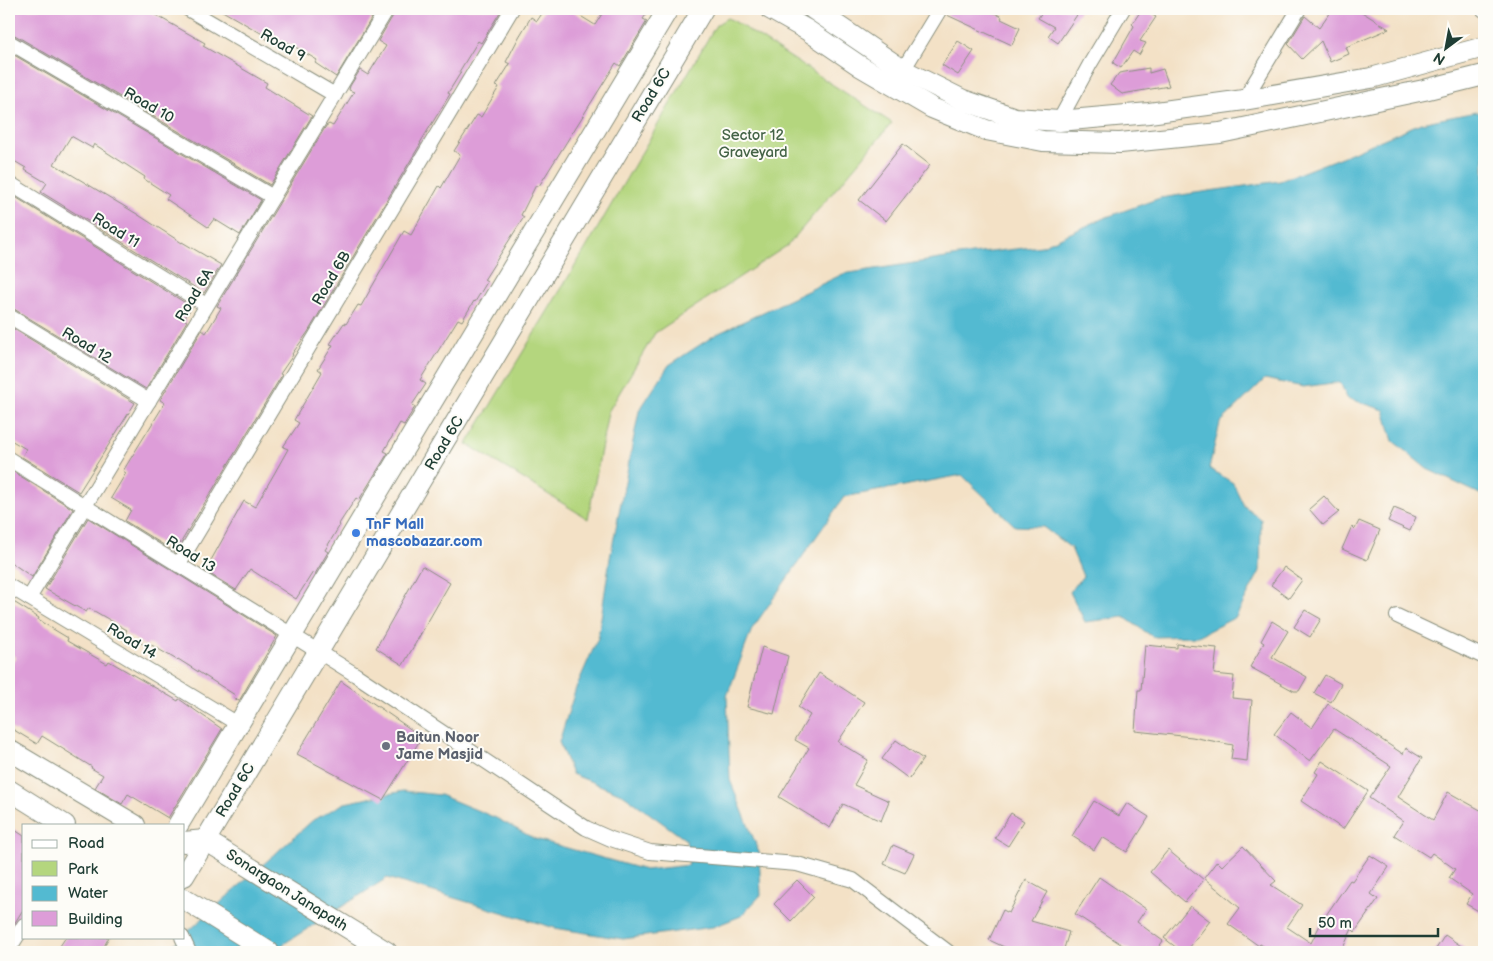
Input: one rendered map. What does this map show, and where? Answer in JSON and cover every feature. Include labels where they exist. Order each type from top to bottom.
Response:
[{"type":"street","name":"Road 9","points":[[188,9],[335,95]]},
{"type":"street","name":"Road 6A","points":[[29,598],[387,9]]},
{"type":"street","name":"Road 6B","points":[[178,565],[512,9]]},
{"type":"street","name":"Road 6C","points":[[179,824],[668,9]]},
{"type":"street","name":"Road 6C","points":[[185,874],[703,9]]},
{"type":"street","points":[[770,9],[801,26],[860,66],[932,108],[986,130],[1043,141],[1120,142],[1220,133],[1424,90],[1484,75]]},
{"type":"street","points":[[813,9],[903,70],[964,100],[1014,118],[1059,121],[1244,100],[1371,78],[1484,47]]},
{"type":"street","points":[[903,70],[940,9]]},
{"type":"street","points":[[1059,121],[1123,9]]},
{"type":"street","points":[[1244,100],[1299,9]]},
{"type":"street","name":"Road 10","points":[[9,42],[273,197]]},
{"type":"street","name":"Road 11","points":[[9,183],[206,305]]},
{"type":"street","points":[[557,194],[583,210]]},
{"type":"street","name":"Road 12","points":[[9,316],[149,401]]},
{"type":"street","name":"Road 13","points":[[9,459],[356,675],[586,828],[611,839],[650,852],[798,864],[853,880],[948,952]]},
{"type":"street","name":"Road 14","points":[[9,586],[238,724]]},
{"type":"street","points":[[1397,616],[1484,657]]},
{"type":"street","points":[[9,750],[132,824]]},
{"type":"street","points":[[9,790],[63,824]]},
{"type":"street","points":[[185,842],[205,840]]},
{"type":"street","name":"Sonargaon Janapath","points":[[205,840],[387,952]]},
{"type":"street","points":[[190,903],[268,952]]},
{"type":"street","points":[[9,949],[22,928]]},
{"type":"street","points":[[182,938],[188,952]]},
{"type":"green space","name":"Sector 12 Graveyard","points":[[727,18],[892,123],[788,245],[655,333],[608,412],[588,519],[467,444],[586,248],[716,25]]},
{"type":"water","points":[[1476,112],[1484,113],[1484,496],[1427,469],[1393,441],[1384,410],[1347,398],[1340,382],[1303,387],[1265,379],[1220,423],[1209,468],[1233,483],[1244,506],[1261,519],[1260,571],[1236,617],[1198,636],[1153,637],[1124,617],[1085,622],[1070,592],[1083,576],[1071,548],[1043,527],[1015,526],[962,475],[844,497],[752,629],[727,696],[730,780],[759,852],[761,895],[741,916],[713,927],[623,939],[555,928],[387,878],[271,952],[165,952],[181,938],[185,938],[185,934],[313,820],[345,803],[403,791],[440,795],[496,818],[535,839],[645,870],[689,865],[686,840],[624,795],[572,774],[559,742],[576,688],[598,638],[610,558],[639,411],[669,365],[715,335],[843,274],[972,254],[1042,246],[1104,218],[1160,198],[1280,181],[1421,123]]},
{"type":"building","points":[[15,9],[145,9],[205,43],[203,46],[267,83],[265,87],[312,116],[270,185],[9,33],[9,18]]},
{"type":"building","points":[[219,9],[377,9],[336,77],[315,63],[317,60],[287,42],[283,49],[265,38],[266,36]]},
{"type":"building","points":[[396,9],[502,9],[481,43],[478,41],[459,72],[461,72],[448,93],[450,94],[308,332],[292,354],[280,374],[282,375],[175,552],[125,521],[131,510],[111,498],[126,473],[123,471],[165,403],[160,400],[202,330],[206,333],[221,308],[217,306],[326,126],[329,124],[333,126],[354,92],[349,90],[350,86],[360,70],[368,75],[386,46],[378,41]]},
{"type":"building","points":[[545,9],[569,9],[595,25],[605,9],[650,9],[643,19],[647,21],[620,66],[616,63],[539,186],[536,185],[521,215],[524,217],[484,280],[487,282],[475,302],[462,321],[458,319],[420,380],[426,384],[412,405],[415,407],[404,425],[400,423],[384,451],[388,453],[359,500],[356,498],[339,524],[325,550],[328,552],[315,574],[313,572],[296,599],[250,569],[236,590],[205,571],[244,501],[255,507],[288,449],[283,447],[299,423],[294,420],[322,372],[318,369],[333,345],[330,344],[358,305],[361,306],[404,231],[411,235],[439,186],[441,188],[460,155],[454,151],[477,115],[481,117],[499,87],[496,86],[510,64],[506,62],[519,37],[531,17],[537,21]]},
{"type":"building","points":[[949,9],[987,9],[1002,17],[1001,19],[1020,28],[1012,45],[947,15]]},
{"type":"building","points":[[1044,9],[1081,9],[1058,43],[1048,36],[1054,27],[1038,18]]},
{"type":"building","points":[[1142,9],[1156,17],[1140,41],[1146,43],[1139,55],[1133,51],[1121,68],[1113,63],[1134,26],[1132,24]]},
{"type":"building","points":[[1332,9],[1357,9],[1389,29],[1346,47],[1349,54],[1330,62],[1321,41],[1302,59],[1288,44],[1305,16],[1319,28]]},
{"type":"building","points":[[958,41],[974,51],[958,75],[942,65]]},
{"type":"building","points":[[9,52],[261,200],[240,235],[214,219],[208,227],[166,199],[169,195],[144,179],[145,177],[94,144],[92,148],[71,136],[54,164],[221,265],[204,293],[41,192],[47,183],[9,158]]},
{"type":"building","points":[[1149,68],[1149,73],[1163,69],[1169,86],[1122,94],[1110,85],[1119,73]]},
{"type":"building","points":[[903,144],[930,165],[886,221],[859,200]]},
{"type":"building","points":[[9,193],[192,307],[184,319],[187,321],[146,389],[9,307]]},
{"type":"building","points":[[9,326],[135,403],[79,492],[22,457],[26,449],[9,439]]},
{"type":"building","points":[[9,469],[73,509],[32,577],[9,561]]},
{"type":"building","points":[[1324,496],[1339,512],[1323,525],[1309,509]]},
{"type":"building","points":[[1394,508],[1416,517],[1410,531],[1388,521]]},
{"type":"building","points":[[88,518],[277,636],[239,701],[234,698],[235,695],[178,659],[148,643],[146,646],[125,633],[127,630],[89,608],[86,612],[45,589]]},
{"type":"building","points":[[1359,521],[1380,530],[1367,560],[1342,549],[1352,526],[1355,529]]},
{"type":"building","points":[[422,566],[450,583],[403,665],[376,648]]},
{"type":"building","points":[[1284,567],[1302,580],[1289,598],[1271,585]]},
{"type":"building","points":[[9,599],[39,618],[38,620],[68,638],[67,641],[107,664],[109,661],[178,701],[179,699],[222,729],[168,818],[128,794],[122,804],[95,788],[103,775],[92,767],[42,736],[37,744],[9,727],[9,669],[16,657],[9,653]]},
{"type":"building","points":[[1305,610],[1321,619],[1310,637],[1294,627]]},
{"type":"building","points":[[1272,621],[1288,631],[1272,657],[1307,677],[1299,691],[1294,691],[1250,667],[1264,643],[1261,641]]},
{"type":"building","points":[[1177,644],[1217,648],[1214,674],[1234,676],[1232,698],[1252,700],[1247,761],[1231,759],[1233,745],[1192,737],[1135,731],[1138,690],[1141,690],[1145,645],[1177,648]]},
{"type":"building","points":[[762,647],[788,656],[774,714],[747,707]]},
{"type":"building","points":[[819,673],[864,702],[838,742],[868,760],[854,785],[889,801],[881,821],[843,804],[830,828],[779,797],[809,748],[795,740],[810,715],[798,707]]},
{"type":"building","points":[[1325,675],[1341,684],[1331,702],[1314,693]]},
{"type":"building","points":[[341,681],[422,737],[383,800],[297,754]]},
{"type":"building","points":[[1328,704],[1403,754],[1406,748],[1422,758],[1398,797],[1433,820],[1448,792],[1484,812],[1484,914],[1466,904],[1472,894],[1449,878],[1455,869],[1432,853],[1429,857],[1394,835],[1403,821],[1369,798],[1391,766],[1334,729],[1310,761],[1274,734],[1291,712],[1312,728]]},
{"type":"building","points":[[896,740],[923,759],[909,779],[882,759]]},
{"type":"building","points":[[1322,761],[1368,791],[1343,829],[1301,801],[1318,774],[1315,772]]},
{"type":"building","points":[[1094,801],[1119,816],[1127,803],[1149,817],[1127,852],[1102,837],[1094,850],[1072,836]]},
{"type":"building","points":[[1011,813],[1024,821],[1008,846],[995,838]]},
{"type":"building","points":[[9,826],[22,835],[22,911],[9,932]]},
{"type":"building","points":[[893,845],[914,854],[905,873],[884,864]]},
{"type":"building","points":[[1243,846],[1276,881],[1271,885],[1302,905],[1287,927],[1311,943],[1322,921],[1370,855],[1389,867],[1371,894],[1378,899],[1355,932],[1352,929],[1341,952],[1273,952],[1260,944],[1259,946],[1228,924],[1240,908],[1204,878],[1217,861],[1222,866]]},
{"type":"building","points":[[1168,850],[1204,880],[1185,902],[1150,872]]},
{"type":"building","points":[[1099,877],[1146,909],[1137,922],[1163,941],[1155,952],[1133,952],[1075,914]]},
{"type":"building","points":[[797,880],[814,897],[791,921],[774,904]]},
{"type":"building","points":[[1026,880],[1047,892],[1031,921],[1069,932],[1063,952],[1015,952],[989,940],[1003,910],[1009,913]]},
{"type":"building","points":[[1190,906],[1210,921],[1186,952],[1182,952],[1164,938]]},
{"type":"building","points":[[1445,935],[1470,952],[1434,952]]},
{"type":"building","points":[[65,938],[108,938],[101,952],[56,952]]},
{"type":"place","name":"TnF Mall mascobazar.com","points":[[356,533]]},
{"type":"place","name":"Baitun Noor Jame Masjid","points":[[386,746]]}]
